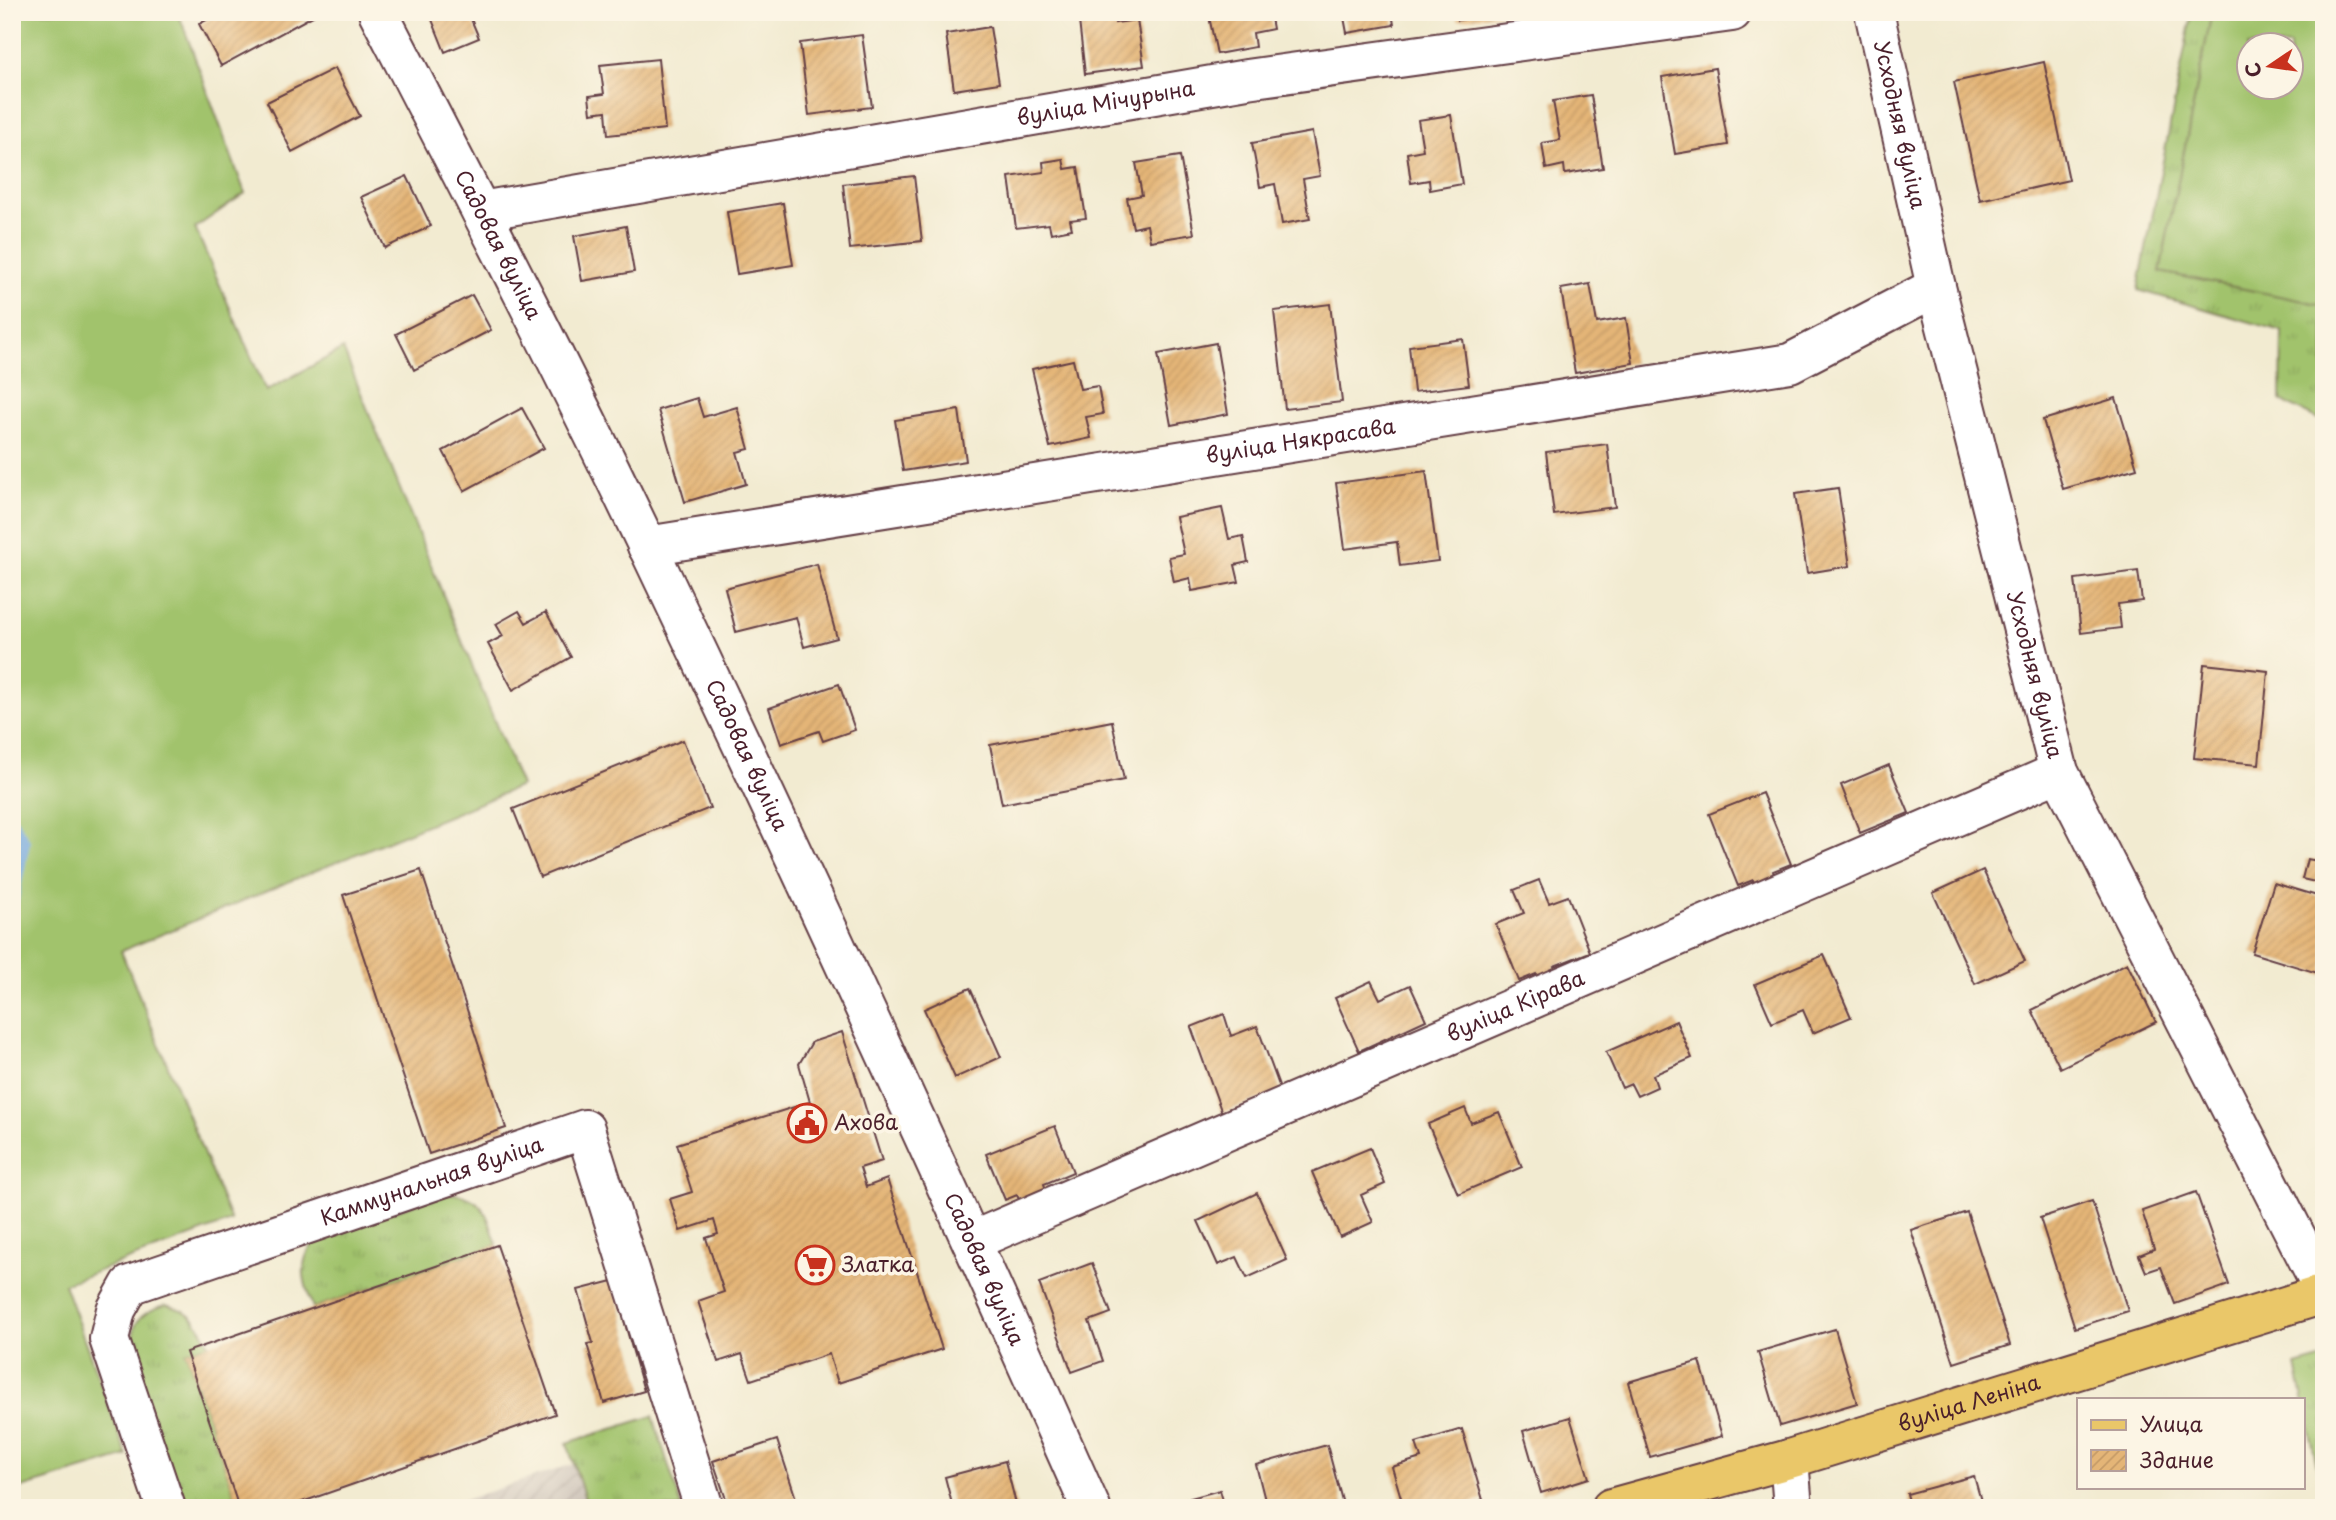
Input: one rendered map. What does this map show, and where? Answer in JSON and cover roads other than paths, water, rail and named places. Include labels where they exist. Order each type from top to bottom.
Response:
[{"type":"main road","name":"вуліца Леніна","points":[[1611,1508],[1789,1459],[2324,1292]]},
{"type":"street","name":"Садовая вуліца","points":[[378,12],[481,211],[647,546],[972,1241],[1091,1508]]},
{"type":"street","name":"вуліца Мічурына","points":[[481,211],[1247,79],[1732,12]]},
{"type":"street","name":"Усходняя вуліца","points":[[1874,12],[1936,287],[2059,772],[2324,1292]]},
{"type":"street","name":"вуліца Някрасава","points":[[647,546],[1790,363],[1936,287]]},
{"type":"street","name":"вуліца Кірава","points":[[972,1241],[2059,772]]},
{"type":"street","name":"Каммунальная вуліца","points":[[166,1508],[109,1339],[116,1310],[130,1285],[584,1129],[704,1508]]},
{"type":"street","points":[[1789,1459],[1793,1508]]},
{"type":"waterway","points":[[12,27],[16,12]]},
{"type":"waterway","points":[[12,822],[24,842],[12,902]]},
{"type":"place","name":"Ахова","points":[[807,1123]]},
{"type":"place","name":"Златка","points":[[815,1265]]}]
